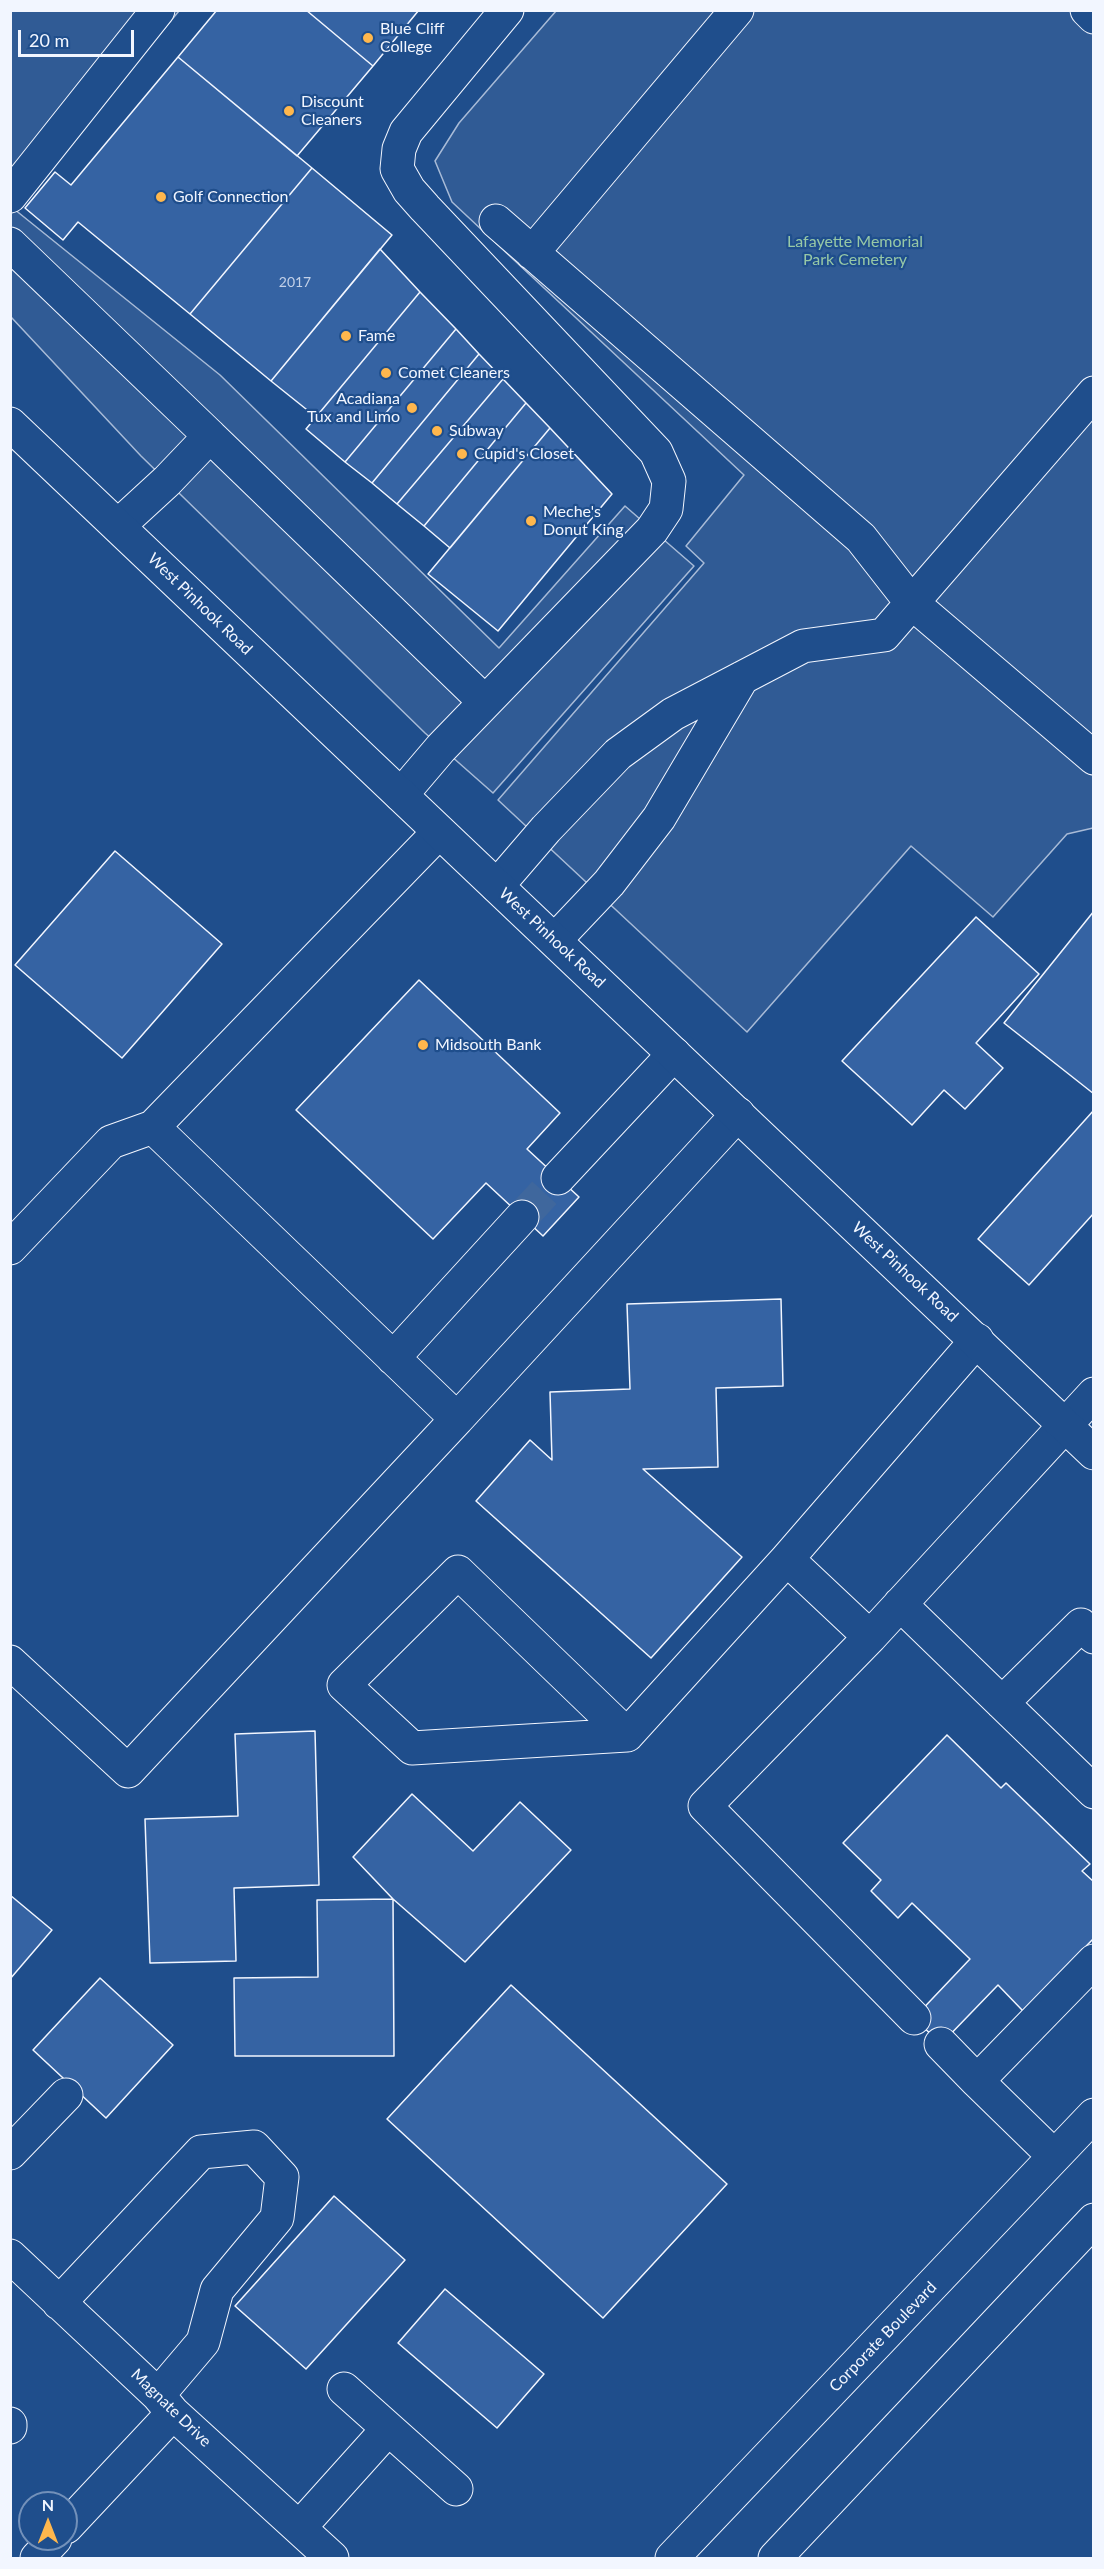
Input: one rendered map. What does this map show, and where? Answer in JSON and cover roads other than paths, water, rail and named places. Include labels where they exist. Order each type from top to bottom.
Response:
[{"type":"street","points":[[10,196],[158,10]]},
{"type":"street","points":[[401,795],[441,748],[652,530],[666,509],[669,482],[656,452],[425,208],[409,190],[397,169],[399,148],[406,132],[507,10]]},
{"type":"street","points":[[532,253],[737,10]]},
{"type":"street","points":[[1087,10],[1094,17]]},
{"type":"street","points":[[496,221],[861,538],[911,602],[1094,758]]},
{"type":"street","points":[[10,244],[486,702]]},
{"type":"street","points":[[497,886],[546,829],[618,754],[673,714],[803,646],[884,635],[1094,393]]},
{"type":"street","name":"West Pinhook Road","points":[[10,424],[1094,1453]]},
{"type":"street","points":[[117,526],[167,481],[210,436]]},
{"type":"street","points":[[555,940],[609,883],[658,818],[742,678]]},
{"type":"street","points":[[10,1248],[111,1142],[153,1127],[439,832]]},
{"type":"street","points":[[558,1178],[674,1053]]},
{"type":"street","points":[[10,1662],[128,1771],[738,1114]]},
{"type":"street","points":[[153,1127],[457,1419]]},
{"type":"street","points":[[393,1358],[522,1217]]},
{"type":"street","points":[[627,1736],[458,1572],[344,1685],[412,1748],[627,1736],[787,1559],[977,1340]]},
{"type":"street","points":[[914,2018],[705,1806],[870,1637],[1094,1394]]},
{"type":"street","points":[[787,1559],[870,1637]]},
{"type":"street","points":[[900,1604],[1094,1792]]},
{"type":"street","points":[[1002,1703],[1081,1625],[1094,1637]]},
{"type":"street","points":[[977,2080],[1094,1961]]},
{"type":"street","points":[[940,2044],[1054,2156]]},
{"type":"street","points":[[10,2153],[66,2095]]},
{"type":"street","name":"Corporate Boulevard","points":[[672,2559],[1094,2115]]},
{"type":"street","points":[[59,2303],[201,2152],[254,2147],[282,2177],[277,2218],[217,2290],[203,2342],[166,2404],[78,2512]]},
{"type":"street","points":[[775,2559],[1094,2220]]},
{"type":"street","name":"Magnate Drive","points":[[12,2259],[332,2559]]},
{"type":"street","points":[[344,2389],[456,2489]]},
{"type":"street","points":[[299,2528],[388,2429]]},
{"type":"tunnel","points":[[522,1217],[558,1178]]},
{"type":"place","name":"Blue Cliff College","points":[[368,38]]},
{"type":"place","name":"Discount Cleaners","points":[[289,111]]},
{"type":"place","name":"Golf Connection","points":[[161,197]]},
{"type":"place","name":"Fame","points":[[346,336]]},
{"type":"place","name":"Comet Cleaners","points":[[386,373]]},
{"type":"place","name":"Acadiana Tux and Limo","points":[[412,408]]},
{"type":"place","name":"Subway","points":[[437,431]]},
{"type":"place","name":"Cupid's Closet","points":[[462,454]]},
{"type":"place","name":"Meche's Donut King","points":[[531,521]]},
{"type":"place","name":"Midsouth Bank","points":[[423,1045]]},
{"type":"park label","name":"Lafayette Memorial Park Cemetery","points":[[855,251]]}]
